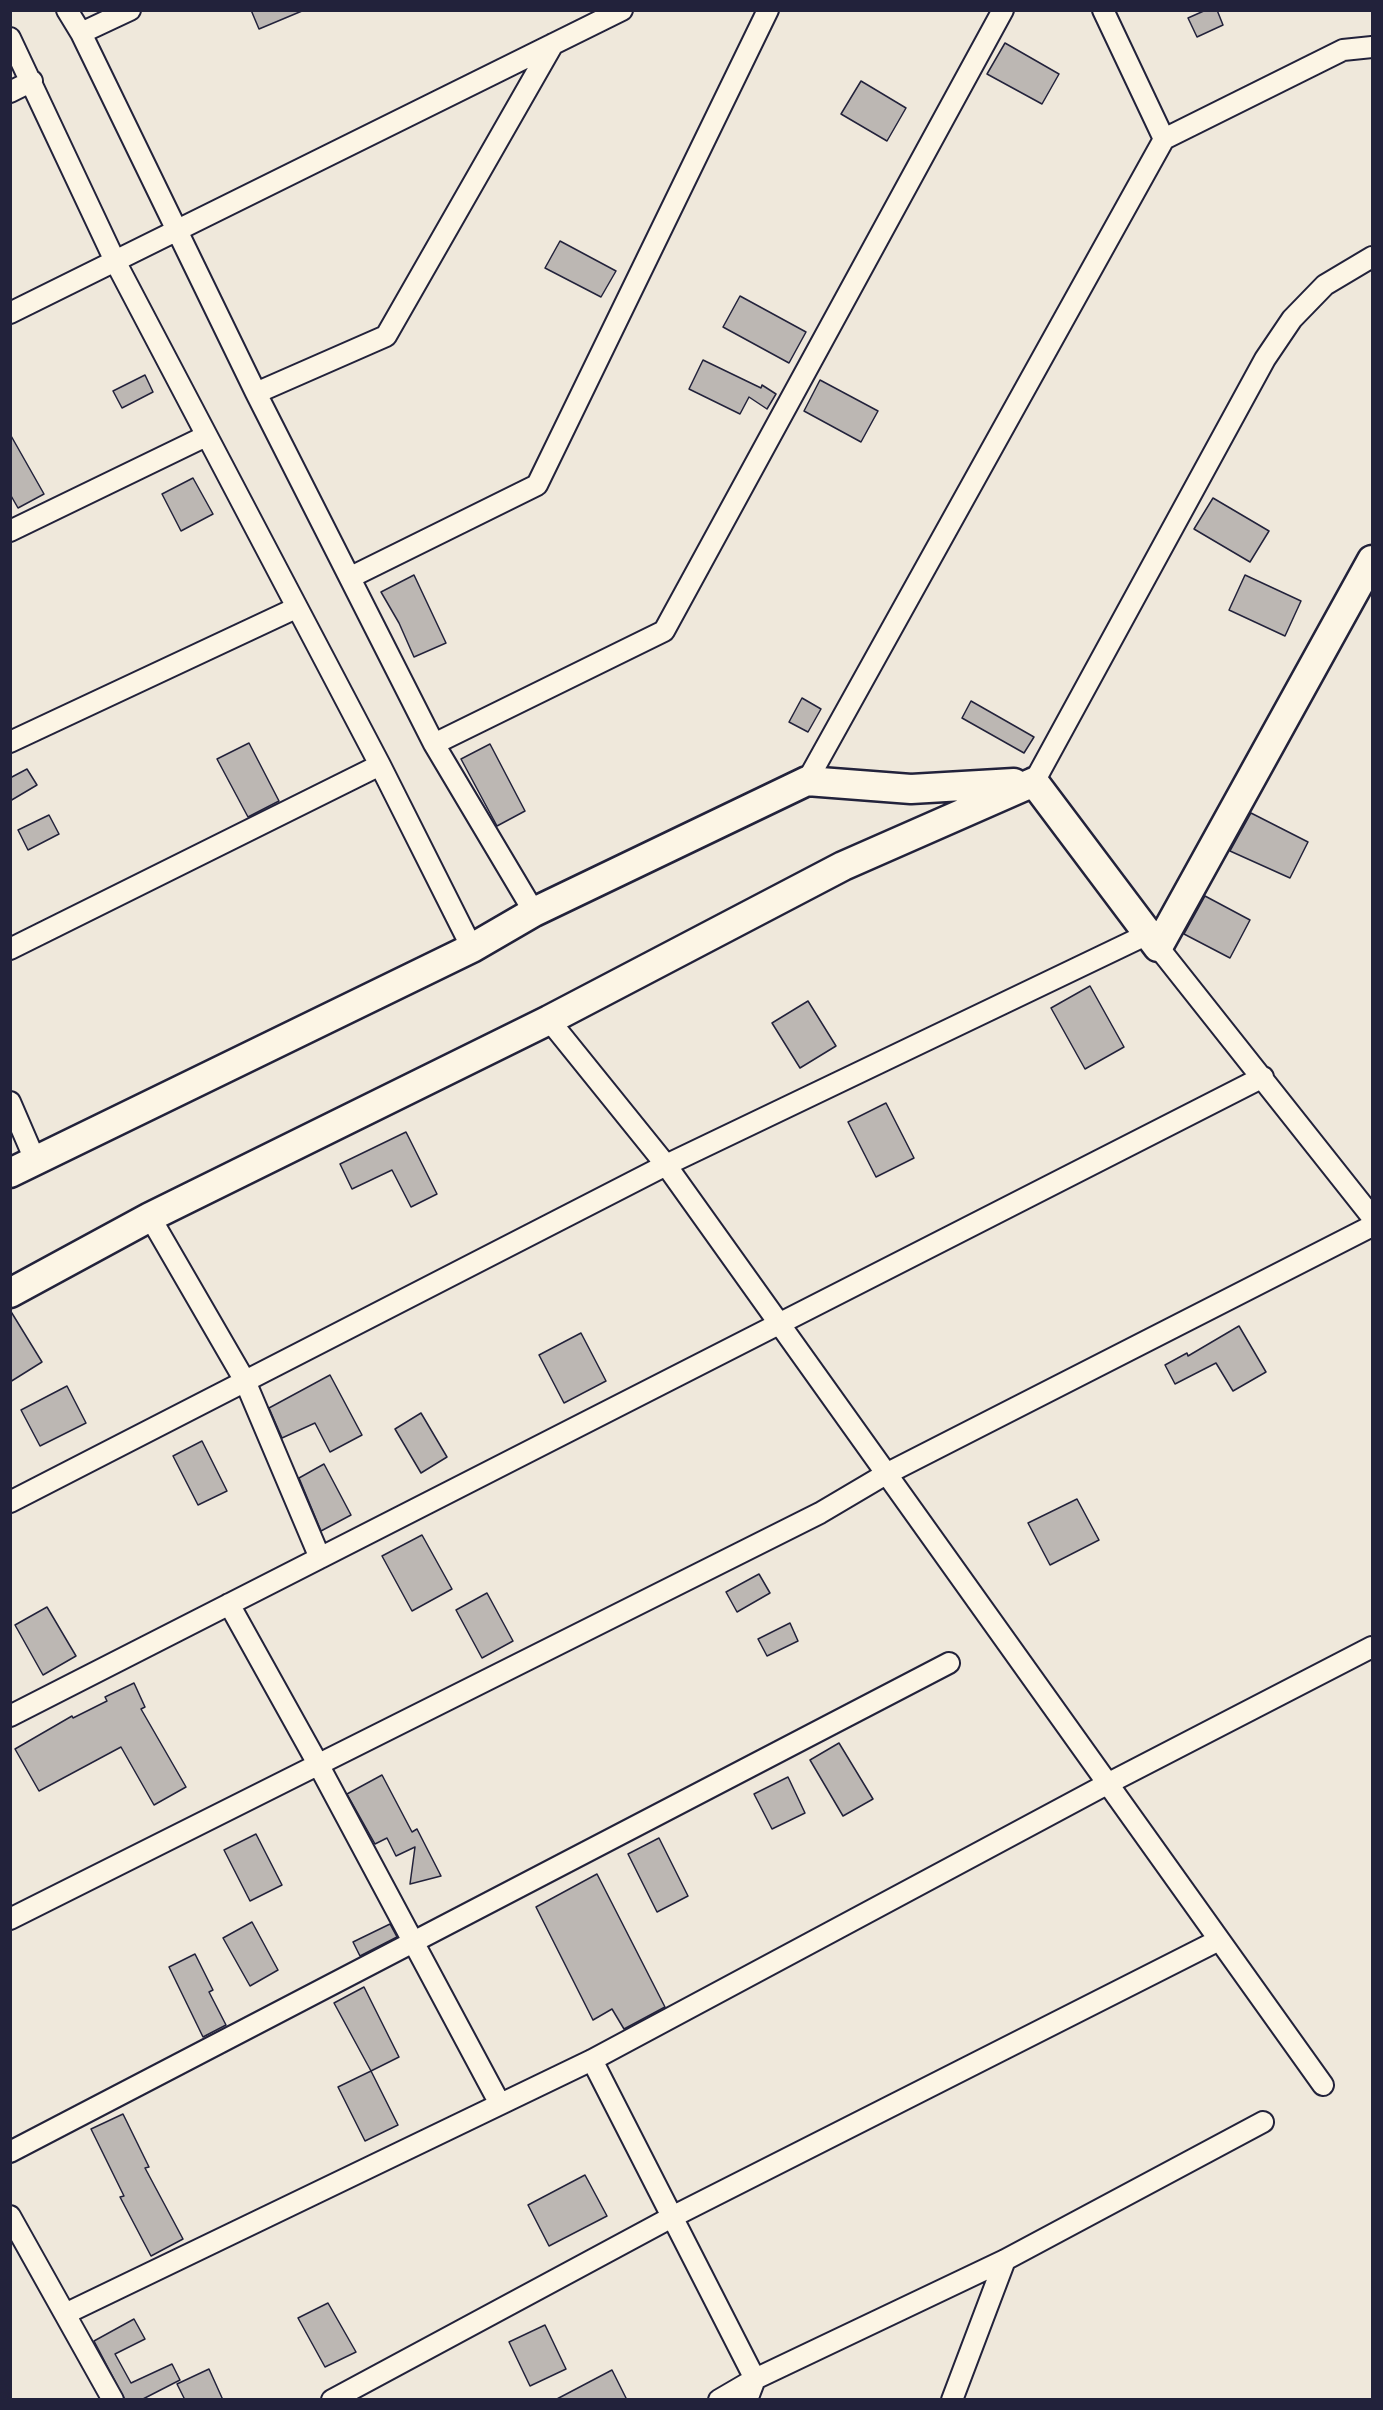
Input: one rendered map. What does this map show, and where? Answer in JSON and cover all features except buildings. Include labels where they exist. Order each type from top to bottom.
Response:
[{"type":"street","points":[[67,10],[81,33],[256,393],[435,744],[534,912]]},
{"type":"street","points":[[81,33],[130,10]]},
{"type":"street","points":[[10,313],[622,10]]},
{"type":"street","points":[[351,577],[537,485],[768,10]]},
{"type":"street","points":[[435,744],[664,631],[1003,10]]},
{"type":"street","points":[[1103,10],[1164,139]]},
{"type":"street","points":[[10,38],[115,261],[380,765],[472,948]]},
{"type":"street","points":[[256,393],[386,336],[553,44]]},
{"type":"street","points":[[807,781],[1164,139],[1343,50],[1372,48]]},
{"type":"street","points":[[10,92],[32,81]]},
{"type":"street","points":[[10,1293],[150,1216],[549,1020],[843,867],[1034,782],[1265,359],[1292,319],[1325,285],[1372,257]]},
{"type":"street","points":[[10,531],[206,436]]},
{"type":"street","points":[[10,1502],[666,1165],[1153,940],[1372,560]]},
{"type":"street","points":[[10,742],[296,608]]},
{"type":"street","points":[[10,949],[380,765]]},
{"type":"street","points":[[10,1102],[23,1166],[472,948],[534,912],[807,781],[911,789],[1034,782]]},
{"type":"street","points":[[1034,782],[1153,940],[1372,1217]]},
{"type":"street","points":[[549,1020],[666,1165],[1323,2085]]},
{"type":"street","points":[[10,1716],[1263,1077]]},
{"type":"street","points":[[150,1216],[245,1381],[320,1558]]},
{"type":"street","points":[[10,1919],[820,1513],[886,1474],[1372,1226]]},
{"type":"street","points":[[229,1604],[318,1764],[500,2104]]},
{"type":"street","points":[[65,2314],[592,2060],[1107,1784],[1372,1647]]},
{"type":"street","points":[[10,2152],[950,1663]]},
{"type":"street","points":[[332,2400],[672,2217],[1219,1940]]},
{"type":"street","points":[[592,2060],[755,2379],[747,2400]]},
{"type":"street","points":[[719,2400],[755,2379],[1005,2260],[1263,2122]]},
{"type":"street","points":[[10,2216],[113,2400]]},
{"type":"street","points":[[952,2400],[1005,2260]]}]
